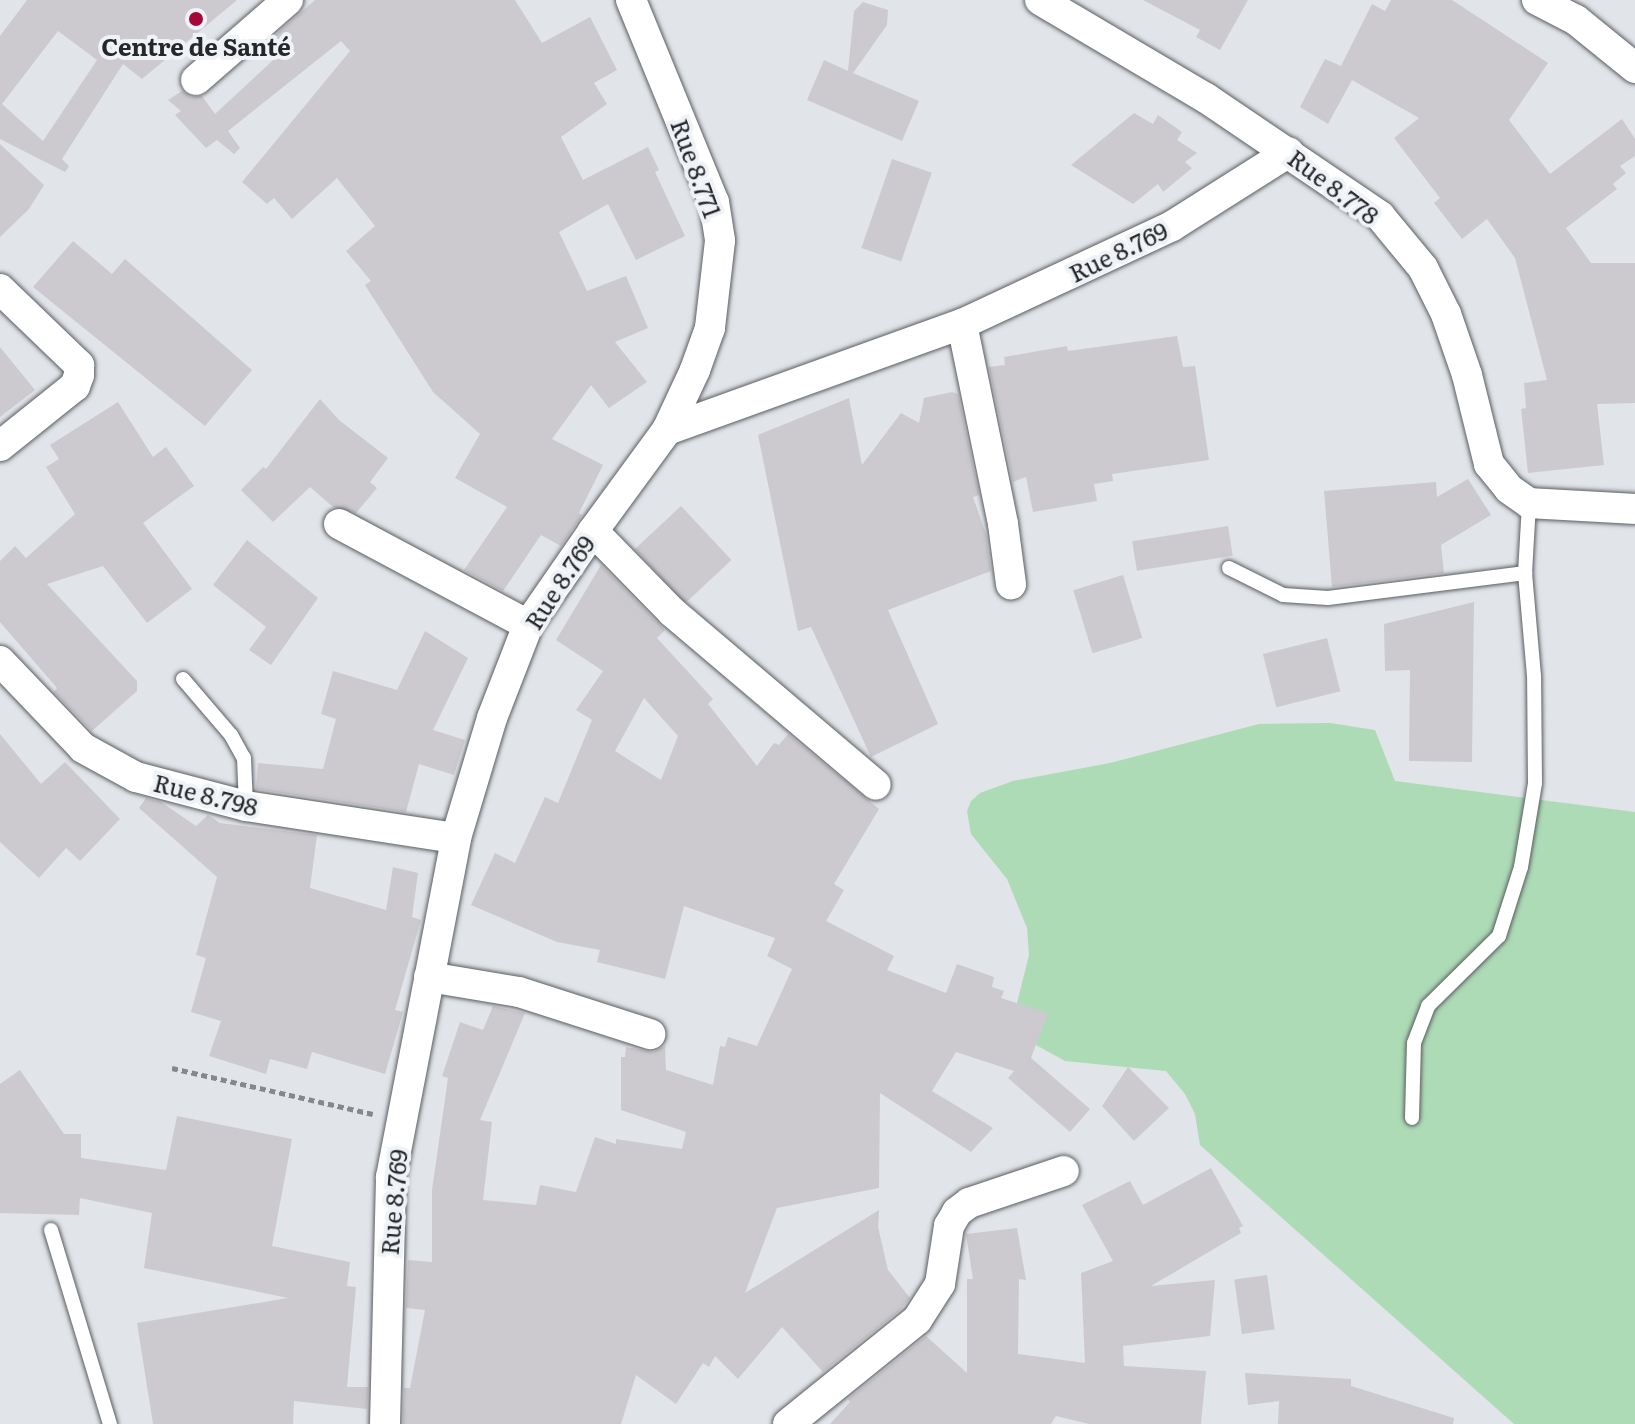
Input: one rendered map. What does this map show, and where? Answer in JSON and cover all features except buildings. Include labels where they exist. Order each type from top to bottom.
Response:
[{"type":"street","points":[[196,80],[288,0]]},
{"type":"street","name":"Rue 8.771","points":[[631,0],[714,202],[720,241],[710,328],[695,370],[667,430]]},
{"type":"street","name":"Rue 8.778","points":[[1040,0],[1206,98],[1380,216],[1423,268],[1455,338],[1489,464],[1509,489],[1529,503]]},
{"type":"street","points":[[1537,0],[1576,20],[1635,68]]},
{"type":"street","name":"Rue 8.769","points":[[385,1424],[387,1236],[391,1177],[456,838],[492,718],[528,625],[593,531],[667,430],[962,324],[1172,226],[1289,152]]},
{"type":"street","points":[[0,289],[79,365],[79,375],[75,386],[0,446]]},
{"type":"street","points":[[962,324],[1003,524],[1011,584]]},
{"type":"street","points":[[1529,503],[1635,509]]},
{"type":"street","points":[[339,524],[528,625]]},
{"type":"street","points":[[593,531],[672,612],[876,785]]},
{"type":"street","name":"Rue 8.798","points":[[0,661],[83,748],[136,777],[246,806],[456,838]]},
{"type":"street","points":[[429,977],[519,992],[650,1034]]},
{"type":"street","points":[[788,1424],[917,1320],[940,1284],[949,1226],[957,1212],[969,1203],[1064,1171]]},
{"type":"lane","points":[[1412,1118],[1414,1043],[1428,1006],[1499,936],[1521,867],[1535,783],[1534,676],[1525,573],[1529,503]]},
{"type":"lane","points":[[1229,568],[1283,595],[1328,598],[1525,573]]},
{"type":"lane","points":[[183,679],[231,735],[244,758],[246,806]]},
{"type":"lane","points":[[51,1230],[110,1424]]},
{"type":"path","points":[[172,1068],[212,1080],[402,1120]]},
{"type":"green space","points":[[1330,723],[1375,730],[1395,781],[1635,812],[1635,1424],[1514,1424],[1200,1145],[1195,1114],[1185,1094],[1166,1071],[1065,1061],[1036,1045],[1021,1028],[1017,1003],[1029,955],[1027,928],[1007,879],[971,834],[967,811],[971,801],[980,793],[1013,781],[1110,763],[1259,724]]},
{"type":"place","name":"Centre de Santé","points":[[196,19]]}]
